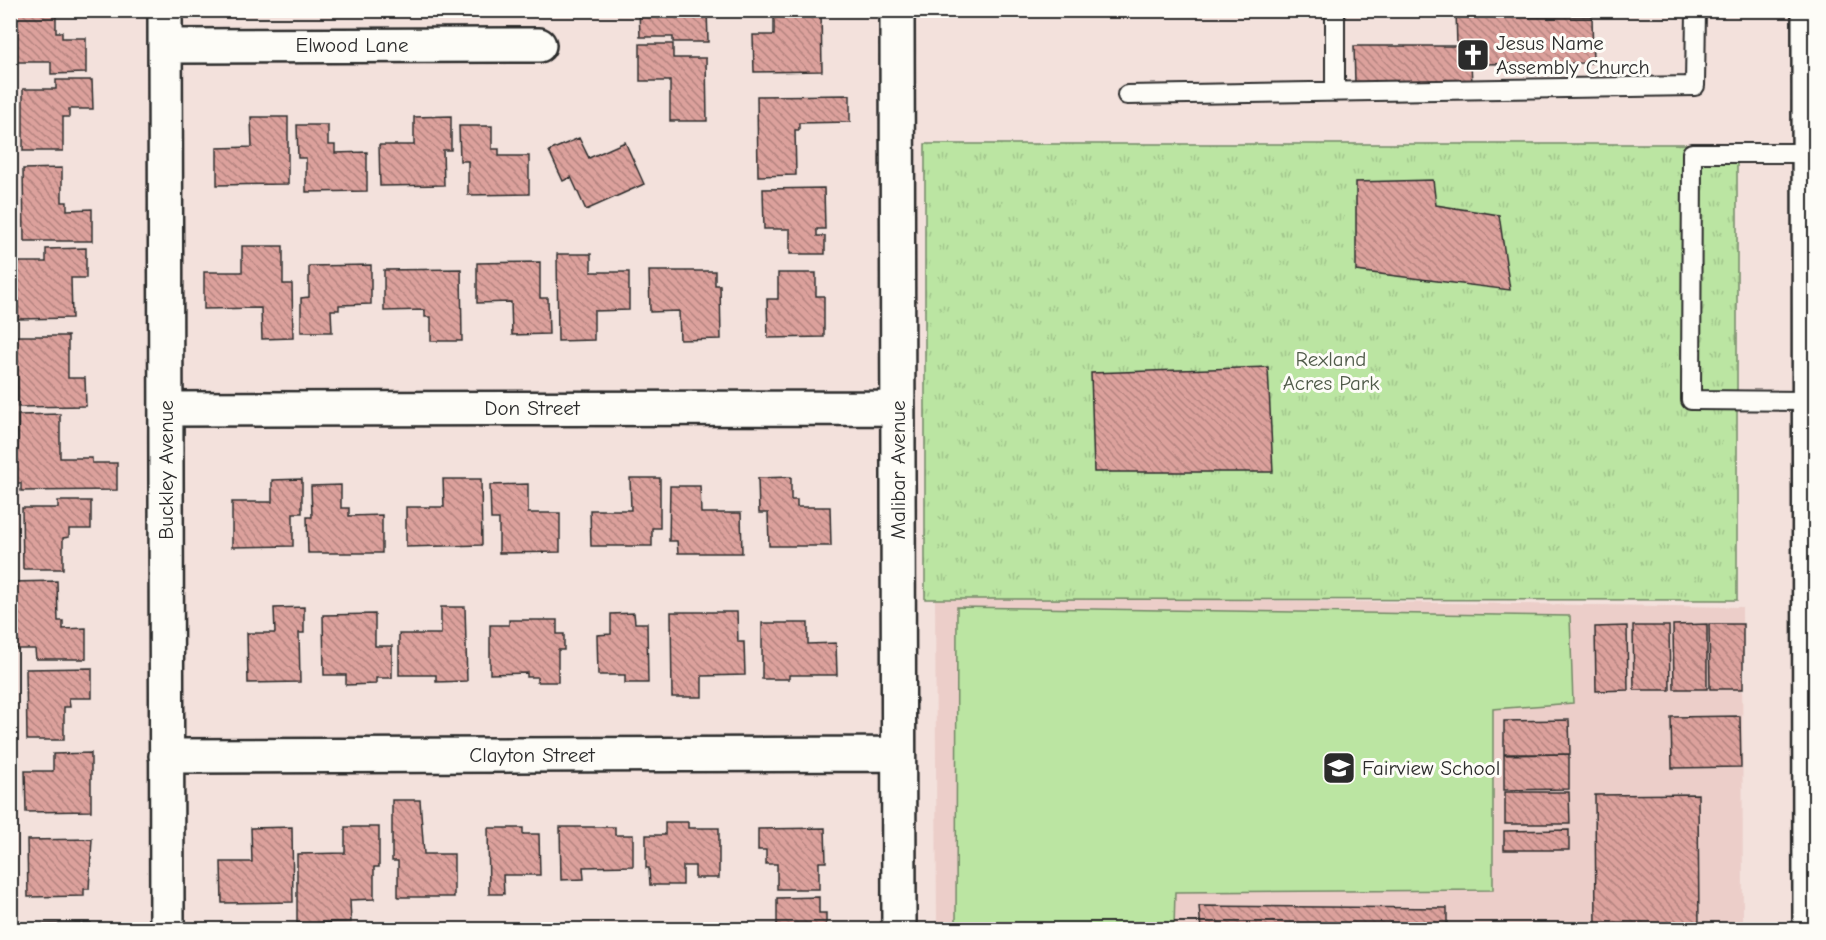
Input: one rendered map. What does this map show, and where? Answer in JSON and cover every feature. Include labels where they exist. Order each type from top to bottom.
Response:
[{"type":"street","name":"Buckley Avenue","points":[[165,10],[167,930]]},
{"type":"street","name":"Malibar Avenue","points":[[897,10],[899,930]]},
{"type":"street","points":[[1809,10],[1813,591],[1810,930]]},
{"type":"street","name":"Elwood Lane","points":[[165,46],[539,45]]},
{"type":"street","name":"Don Street","points":[[166,409],[898,408]]},
{"type":"street","name":"Clayton Street","points":[[166,756],[898,754]]},
{"type":"lane","points":[[1335,10],[1335,92]]},
{"type":"lane","points":[[1126,95],[1695,86],[1696,10]]},
{"type":"lane","points":[[1809,153],[1692,153],[1691,400],[1810,401]]},
{"type":"shaded area","name":"Fairview School","points":[[935,596],[1742,607],[1743,929],[937,929]]},
{"type":"green space","name":"Rexland Acres Park","points":[[925,144],[1737,144],[1737,600],[925,599]]},
{"type":"green space","name":"Fairview School","points":[[957,607],[1570,616],[1573,703],[1493,709],[1493,890],[1175,892],[1174,929],[956,929]]},
{"type":"building","points":[[17,10],[56,10],[56,32],[62,32],[62,38],[86,38],[86,73],[51,74],[51,62],[17,62]]},
{"type":"building","points":[[639,10],[707,10],[708,42],[673,42],[673,37],[640,37]]},
{"type":"building","points":[[774,10],[821,10],[822,71],[754,72],[753,35],[774,35]]},
{"type":"building","name":"Jesus Name Assembly Church","points":[[1456,10],[1527,10],[1527,17],[1592,16],[1593,63],[1471,64],[1472,82],[1355,83],[1354,46],[1457,46]]},
{"type":"building","points":[[640,44],[673,44],[673,58],[706,58],[707,121],[670,121],[670,81],[640,81]]},
{"type":"building","points":[[56,80],[92,80],[93,109],[69,109],[69,117],[63,117],[63,151],[23,151],[23,89],[56,89]]},
{"type":"building","points":[[850,95],[850,122],[799,123],[799,130],[795,130],[796,175],[758,176],[757,96]]},
{"type":"building","points":[[451,116],[451,150],[443,150],[444,185],[380,186],[379,145],[414,145],[414,117]]},
{"type":"building","points":[[251,117],[288,117],[288,184],[217,185],[217,148],[252,147]]},
{"type":"building","points":[[297,125],[328,125],[328,145],[335,145],[335,153],[367,152],[367,191],[306,192],[306,158],[298,158]]},
{"type":"building","points":[[459,126],[492,126],[492,149],[499,149],[499,156],[529,156],[529,194],[468,195],[468,161],[460,161]]},
{"type":"building","points":[[579,138],[589,158],[625,142],[644,184],[586,210],[571,177],[563,181],[549,151]]},
{"type":"building","points":[[62,168],[62,202],[67,202],[67,210],[92,209],[92,241],[24,241],[23,169]]},
{"type":"building","points":[[1433,180],[1436,205],[1499,215],[1510,290],[1356,271],[1356,182]]},
{"type":"building","points":[[824,188],[825,229],[817,229],[817,236],[825,236],[825,254],[790,254],[790,229],[764,229],[763,189]]},
{"type":"building","points":[[242,246],[283,246],[283,284],[292,284],[293,338],[262,339],[261,308],[204,309],[204,272],[242,272]]},
{"type":"building","points":[[86,248],[86,278],[71,278],[72,318],[18,319],[17,262],[46,262],[46,249]]},
{"type":"building","points":[[557,254],[591,254],[591,272],[629,272],[629,310],[594,311],[594,340],[558,341]]},
{"type":"building","points":[[540,262],[540,298],[548,298],[549,334],[512,335],[511,302],[477,303],[477,263]]},
{"type":"building","points":[[371,265],[371,304],[339,305],[339,310],[331,310],[332,332],[301,332],[301,298],[309,297],[309,266]]},
{"type":"building","points":[[461,269],[462,341],[431,341],[431,317],[425,317],[425,310],[384,311],[384,270]]},
{"type":"building","points":[[649,271],[715,271],[715,285],[720,285],[721,339],[680,340],[679,311],[650,312]]},
{"type":"building","points":[[778,273],[816,273],[816,296],[824,296],[824,337],[768,338],[767,299],[778,299]]},
{"type":"building","points":[[17,336],[68,336],[68,378],[85,378],[86,406],[18,407]]},
{"type":"building","points":[[1268,367],[1273,472],[1094,472],[1091,373]]},
{"type":"building","points":[[60,414],[60,458],[92,458],[92,463],[117,463],[117,490],[21,491],[21,483],[10,483],[10,449],[18,449],[18,415]]},
{"type":"building","points":[[791,477],[791,500],[797,500],[797,507],[830,507],[831,546],[769,546],[768,513],[759,513],[758,478]]},
{"type":"building","points":[[630,478],[660,478],[660,528],[652,528],[652,546],[591,546],[590,510],[631,510]]},
{"type":"building","points":[[302,479],[302,513],[293,513],[293,546],[232,547],[232,502],[272,502],[272,480]]},
{"type":"building","points":[[443,479],[481,479],[482,545],[406,547],[406,507],[444,507]]},
{"type":"building","points":[[528,484],[528,513],[560,513],[560,552],[499,553],[499,519],[491,519],[490,485]]},
{"type":"building","points":[[341,485],[341,508],[349,508],[349,516],[382,515],[382,553],[308,553],[307,517],[312,517],[311,486]]},
{"type":"building","points":[[670,486],[700,486],[701,513],[741,513],[742,553],[678,553],[677,541],[669,541]]},
{"type":"building","points":[[58,501],[91,501],[91,529],[69,529],[69,537],[63,538],[63,569],[23,569],[22,508],[58,508]]},
{"type":"building","points":[[57,581],[58,621],[63,621],[63,629],[86,628],[86,659],[36,659],[35,649],[11,649],[11,582]]},
{"type":"building","points":[[304,607],[304,633],[299,633],[300,682],[248,683],[247,633],[275,633],[274,608]]},
{"type":"building","points":[[441,607],[465,607],[467,681],[436,682],[436,675],[399,675],[399,634],[441,634]]},
{"type":"building","points":[[671,612],[737,612],[738,642],[744,642],[745,675],[702,676],[702,697],[672,697]]},
{"type":"building","points":[[634,613],[635,623],[647,623],[648,683],[625,683],[625,675],[598,675],[597,635],[611,634],[611,614]]},
{"type":"building","points":[[375,614],[375,646],[392,646],[392,678],[376,678],[376,684],[346,685],[346,675],[324,675],[323,615]]},
{"type":"building","points":[[509,620],[557,620],[557,634],[564,634],[564,650],[558,650],[558,682],[537,682],[537,677],[527,677],[527,673],[490,674],[490,625],[509,625]]},
{"type":"building","points":[[762,623],[808,623],[808,644],[836,643],[837,675],[789,675],[789,679],[762,679]]},
{"type":"building","points":[[1707,624],[1707,689],[1674,689],[1673,625]]},
{"type":"building","points":[[1709,624],[1743,624],[1743,689],[1710,689]]},
{"type":"building","points":[[1627,626],[1628,690],[1596,691],[1595,627]]},
{"type":"building","points":[[1633,626],[1669,626],[1670,690],[1634,690]]},
{"type":"building","points":[[92,668],[92,698],[69,698],[70,707],[64,707],[64,740],[27,740],[26,669]]},
{"type":"building","points":[[1740,716],[1741,767],[1672,768],[1671,717]]},
{"type":"building","points":[[1569,720],[1570,754],[1504,754],[1504,721]]},
{"type":"building","points":[[91,753],[91,811],[26,812],[25,771],[53,771],[53,754]]},
{"type":"building","points":[[1569,754],[1569,789],[1504,790],[1504,755]]},
{"type":"building","points":[[1505,792],[1569,792],[1570,824],[1505,824]]},
{"type":"building","points":[[1698,794],[1699,930],[1596,930],[1595,795]]},
{"type":"building","points":[[392,800],[420,800],[424,854],[454,854],[454,897],[398,897],[398,861],[392,861]]},
{"type":"building","points":[[665,822],[688,822],[688,828],[719,828],[719,878],[695,878],[695,866],[683,866],[683,885],[650,885],[649,868],[646,868],[646,835],[665,835]]},
{"type":"building","points":[[292,827],[293,902],[222,903],[221,862],[252,862],[251,828]]},
{"type":"building","points":[[345,827],[379,827],[379,867],[374,867],[374,899],[350,900],[351,922],[297,923],[297,854],[345,853]]},
{"type":"building","points":[[560,827],[615,827],[615,835],[633,835],[633,866],[583,867],[584,879],[561,880]]},
{"type":"building","points":[[488,828],[523,828],[523,834],[539,834],[540,875],[503,875],[504,894],[489,894]]},
{"type":"building","points":[[825,828],[826,862],[819,862],[819,889],[777,889],[777,864],[766,864],[766,850],[758,850],[758,829]]},
{"type":"building","points":[[1569,830],[1569,850],[1504,850],[1504,831]]},
{"type":"building","points":[[92,839],[89,889],[84,889],[84,896],[28,897],[27,840]]},
{"type":"building","points":[[819,897],[819,913],[826,913],[826,930],[760,930],[760,925],[777,925],[777,898]]},
{"type":"building","points":[[1199,906],[1447,908],[1447,930],[1201,930]]},
{"type":"building","points":[[91,923],[91,930],[11,930],[11,924]]},
{"type":"place","name":"Jesus Name Assembly Church","points":[[1473,55]]},
{"type":"place","name":"Fairview School","points":[[1339,768]]}]
